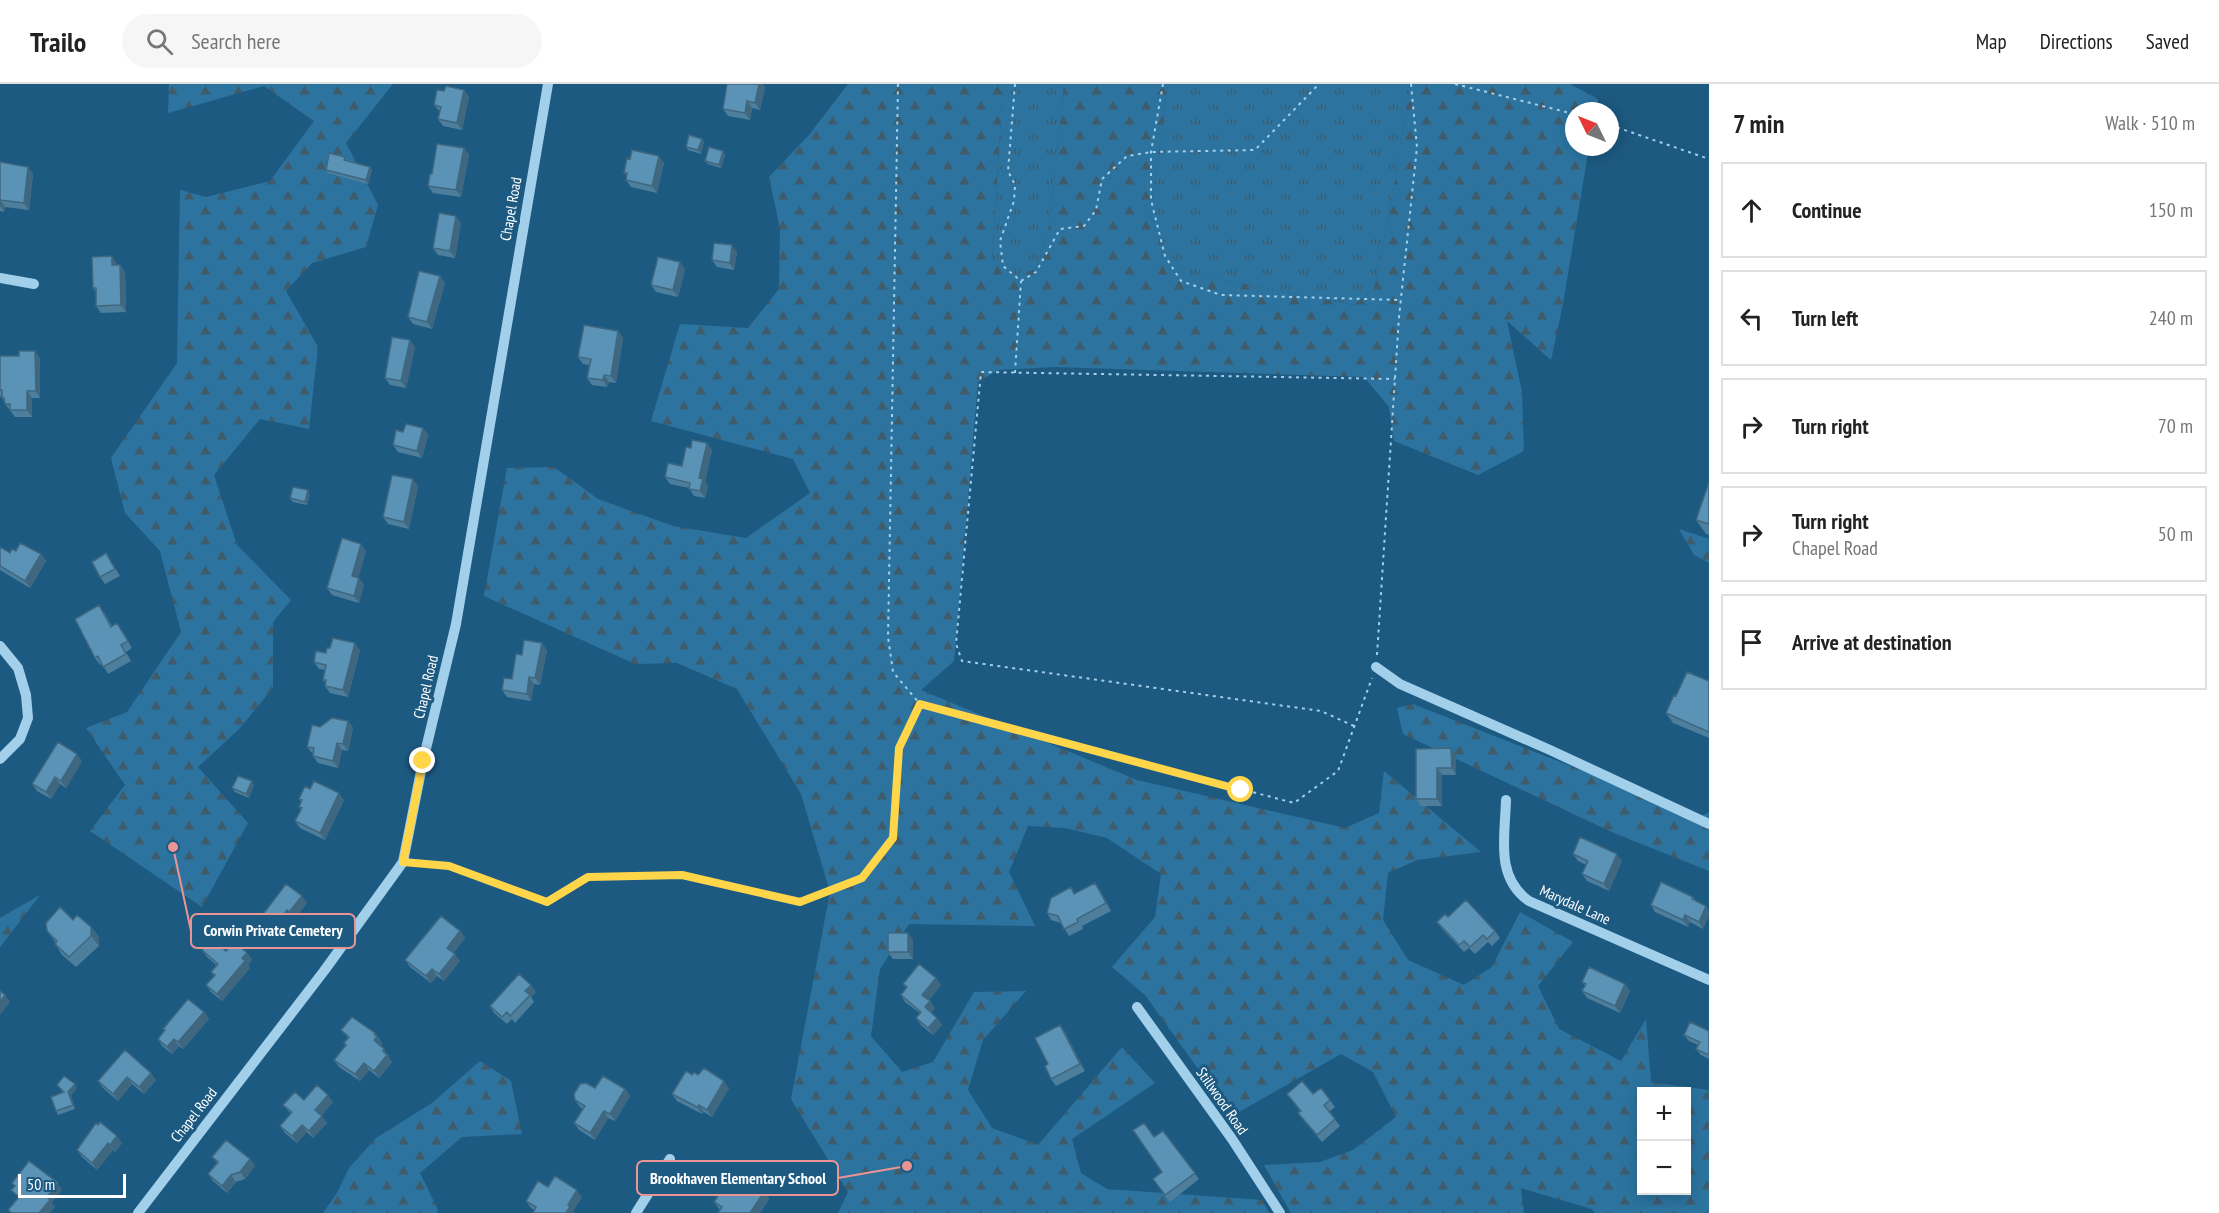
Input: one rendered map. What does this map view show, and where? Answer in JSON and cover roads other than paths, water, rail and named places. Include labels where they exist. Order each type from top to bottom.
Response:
[{"type":"street","name":"Chapel Road","points":[[138,1213],[324,971],[403,862],[423,761],[456,624],[548,84]]},
{"type":"street","points":[[0,278],[34,285]]},
{"type":"street","points":[[0,646],[18,668],[26,695],[28,718],[20,739],[0,759]]},
{"type":"street","points":[[1376,667],[1400,684],[1709,824]]},
{"type":"street","name":"Marydale Lane","points":[[1506,800],[1504,865],[1509,881],[1519,894],[1528,901],[1709,980]]},
{"type":"street","name":"Stillwood Road","points":[[1137,1007],[1232,1139],[1280,1213]]},
{"type":"street","points":[[636,1213],[670,1158]]},
{"type":"place","name":"Corwin Private Cemetery","points":[[173,847]]},
{"type":"place","name":"Brookhaven Elementary School","points":[[907,1166]]}]
